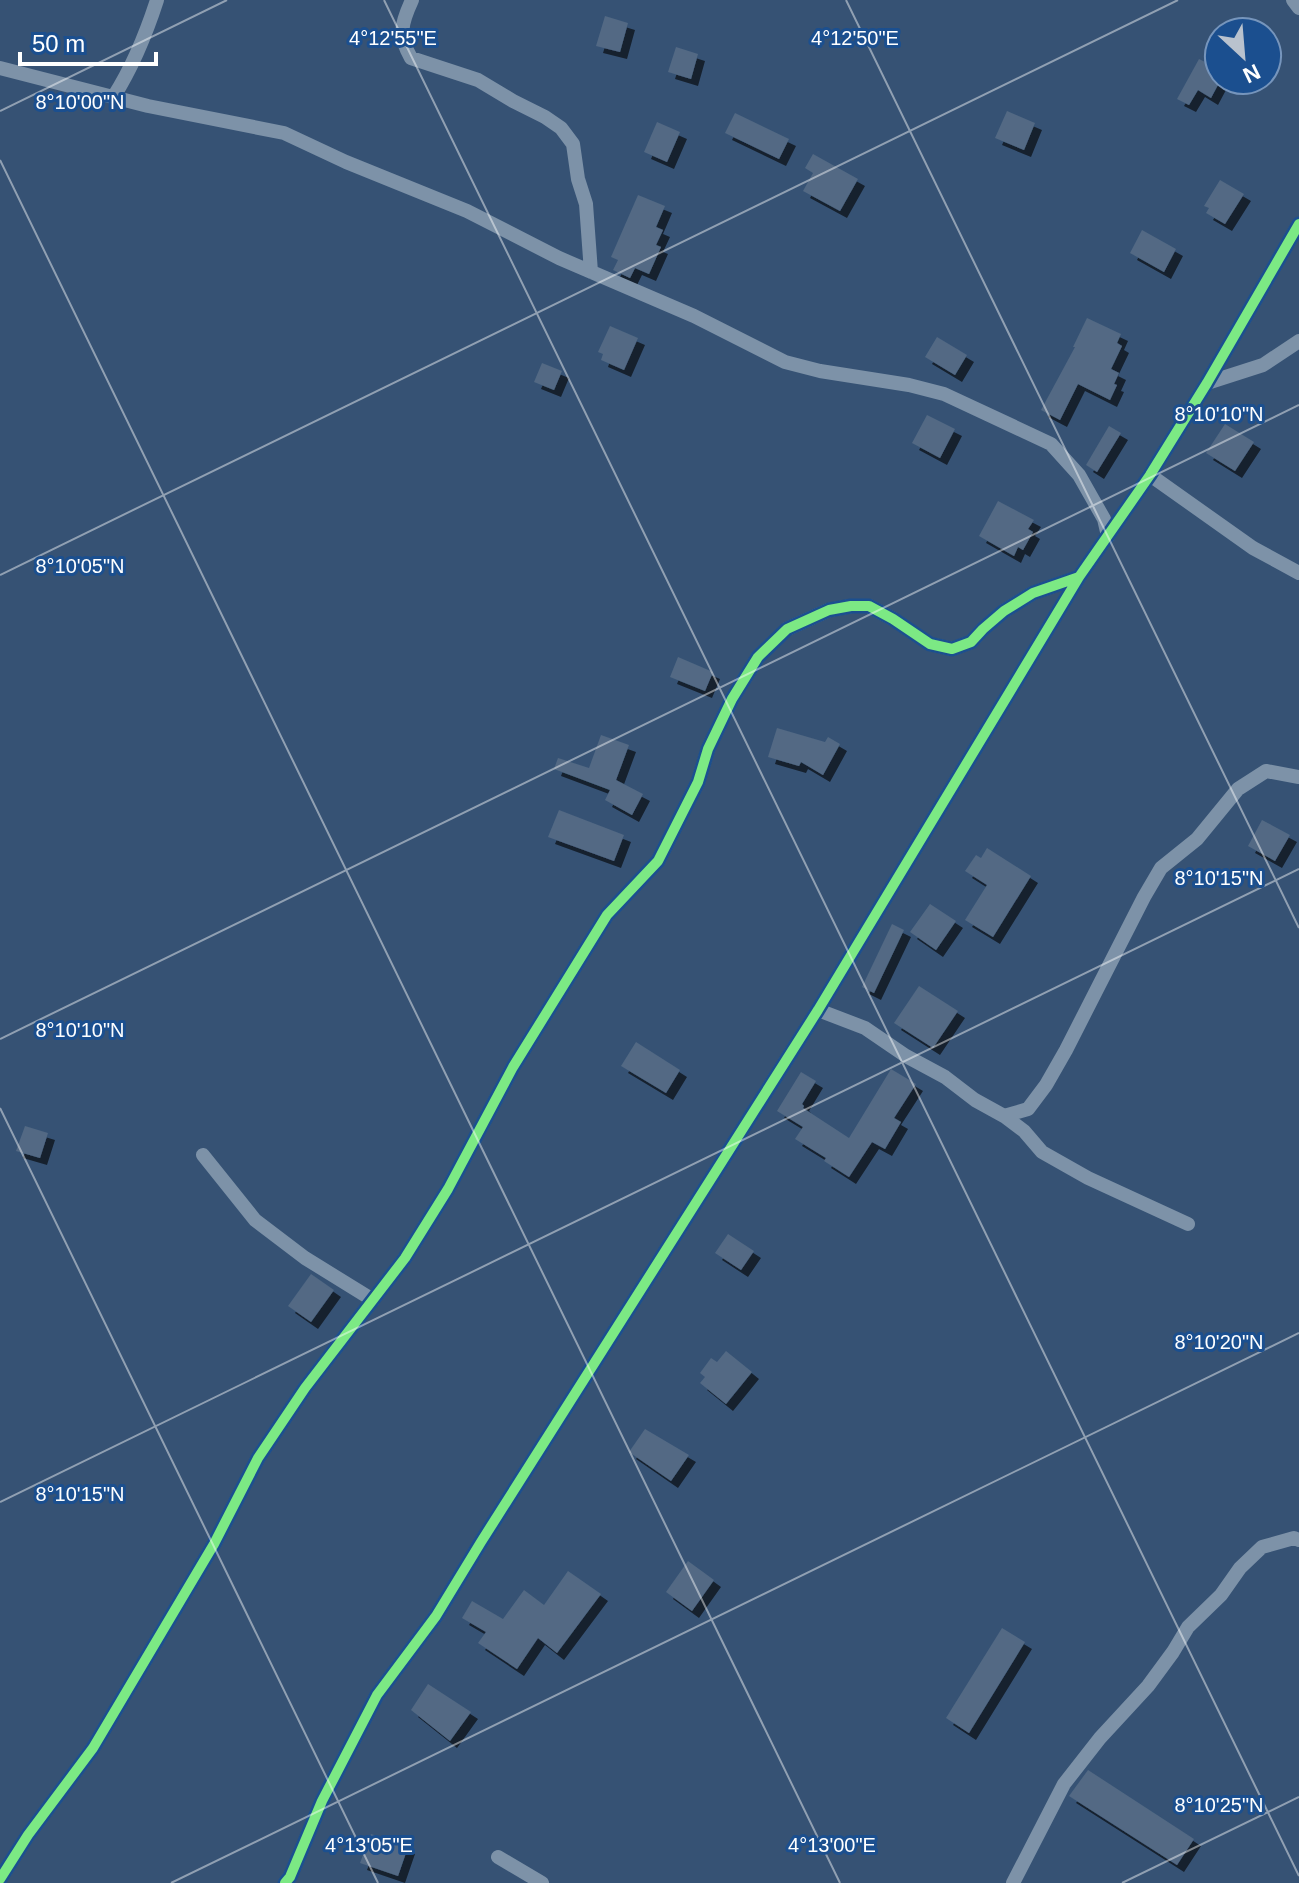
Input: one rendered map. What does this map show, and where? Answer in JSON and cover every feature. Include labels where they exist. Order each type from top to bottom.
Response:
[{"type":"street","points":[[114,96],[145,34],[157,0]]},
{"type":"street","points":[[412,0],[405,16],[402,42],[411,58],[478,80],[545,117],[561,128],[573,144],[578,179],[586,204],[591,272]]},
{"type":"street","points":[[1293,0],[1299,8]]},
{"type":"street","points":[[0,68],[148,106],[284,133],[467,211],[559,258],[694,316],[785,362],[944,394],[1051,444],[1079,475],[1104,519],[1108,536]]},
{"type":"street","points":[[285,1883],[322,1801],[377,1695],[436,1616],[818,1010],[1079,577],[1150,475],[1207,383],[1299,224]]},
{"type":"street","points":[[1207,383],[1263,365],[1299,341]]},
{"type":"street","points":[[1150,475],[1253,548],[1299,573]]},
{"type":"street","points":[[0,1879],[28,1835],[93,1748],[214,1544],[258,1458],[305,1388],[405,1258],[448,1189],[513,1067],[607,915],[658,861],[698,782],[708,749],[732,699],[758,657],[787,629],[829,610],[851,606],[869,606],[930,644],[952,649],[971,642],[1004,611],[1033,593],[1079,577]]},
{"type":"street","points":[[1004,1116],[1028,1109],[1046,1085],[1161,868],[1197,839],[1238,789],[1266,771],[1299,777]]},
{"type":"street","points":[[818,1010],[865,1028],[906,1056],[945,1077],[1024,1131],[1042,1152],[1088,1178],[1188,1224]]},
{"type":"street","points":[[203,1155],[255,1220],[305,1258],[373,1300]]},
{"type":"street","points":[[1013,1883],[1064,1784],[1100,1738],[1148,1686],[1188,1627],[1221,1595],[1240,1568],[1262,1547],[1294,1538],[1299,1540]]},
{"type":"street","points":[[498,1857],[542,1883]]},
{"type":"building","points":[[605,16],[628,23],[620,52],[596,46]]},
{"type":"building","points":[[676,47],[698,54],[691,79],[668,72]]},
{"type":"building","points":[[1199,59],[1203,61],[1203,93],[1198,90],[1189,105],[1177,99]]},
{"type":"building","points":[[1007,111],[1035,123],[1024,150],[995,138]]},
{"type":"building","points":[[735,113],[789,139],[779,159],[725,133]]},
{"type":"building","points":[[657,122],[680,132],[667,162],[644,152]]},
{"type":"building","points":[[813,154],[858,179],[840,211],[803,191],[813,173],[805,168]]},
{"type":"building","points":[[1220,180],[1244,194],[1225,224],[1206,213],[1209,208],[1204,206]]},
{"type":"building","points":[[638,195],[665,206],[656,227],[663,230],[656,245],[661,247],[649,274],[635,268],[630,278],[613,270],[618,260],[611,257]]},
{"type":"building","points":[[1142,230],[1176,249],[1164,272],[1130,253]]},
{"type":"building","points":[[1087,318],[1121,334],[1117,343],[1122,346],[1111,369],[1119,373],[1114,384],[1117,385],[1110,400],[1078,384],[1060,420],[1041,410]]},
{"type":"building","points":[[610,326],[638,338],[624,370],[601,360],[603,354],[598,352]]},
{"type":"building","points":[[937,337],[967,355],[955,375],[925,357]]},
{"type":"building","points":[[542,363],[562,371],[554,390],[534,382]]},
{"type":"building","points":[[927,415],[955,429],[940,458],[912,443]]},
{"type":"building","points":[[1225,424],[1254,442],[1235,471],[1206,453]]},
{"type":"building","points":[[1109,426],[1121,433],[1097,472],[1086,465]]},
{"type":"building","points":[[998,501],[1034,520],[1028,529],[1033,532],[1023,550],[1018,547],[1014,556],[979,536]]},
{"type":"building","points":[[678,657],[713,672],[705,691],[670,677]]},
{"type":"building","points":[[777,728],[825,742],[828,737],[840,744],[823,775],[801,762],[799,766],[768,757]]},
{"type":"building","points":[[601,735],[629,745],[616,780],[643,794],[632,815],[605,800],[610,790],[554,769],[558,758],[589,768]]},
{"type":"building","points":[[559,810],[624,835],[614,861],[548,837]]},
{"type":"building","points":[[1262,820],[1290,835],[1275,861],[1248,846]]},
{"type":"building","points":[[987,848],[1031,876],[993,937],[965,920],[987,885],[965,871],[976,855],[981,858]]},
{"type":"building","points":[[930,904],[956,921],[936,950],[910,932]]},
{"type":"building","points":[[892,924],[904,930],[874,993],[862,987]]},
{"type":"building","points":[[919,986],[958,1011],[933,1048],[894,1023]]},
{"type":"building","points":[[636,1042],[680,1070],[666,1093],[621,1066]]},
{"type":"building","points":[[891,1069],[916,1084],[894,1118],[901,1122],[885,1149],[872,1142],[849,1177],[795,1139],[803,1127],[777,1111],[801,1072],[816,1081],[802,1104],[803,1108],[849,1138]]},
{"type":"building","points":[[25,1126],[48,1133],[40,1158],[16,1151]]},
{"type":"building","points":[[728,1234],[754,1251],[741,1270],[715,1253]]},
{"type":"building","points":[[311,1274],[334,1290],[311,1322],[288,1306]]},
{"type":"building","points":[[726,1351],[752,1372],[726,1404],[700,1383],[705,1377],[700,1373],[711,1358],[717,1362]]},
{"type":"building","points":[[645,1429],[689,1455],[671,1481],[629,1452]]},
{"type":"building","points":[[688,1561],[714,1580],[692,1611],[666,1592]]},
{"type":"building","points":[[568,1571],[601,1594],[557,1653],[538,1638],[517,1669],[478,1643],[486,1632],[462,1618],[472,1601],[503,1619],[524,1590],[544,1605]]},
{"type":"building","points":[[1002,1628],[1025,1642],[969,1733],[946,1718]]},
{"type":"building","points":[[428,1684],[471,1712],[450,1741],[411,1710]]},
{"type":"building","points":[[1088,1770],[1194,1839],[1177,1865],[1069,1796]]},
{"type":"building","points":[[371,1834],[408,1847],[398,1876],[360,1863]]},
{"type":"cycle path","points":[[285,1883],[322,1801],[377,1695],[436,1616],[818,1010],[1079,577],[1150,475],[1207,383],[1299,224]]},
{"type":"cycle path","points":[[0,1879],[28,1835],[93,1748],[214,1544],[258,1458],[305,1388],[405,1258],[448,1189],[513,1067],[607,915],[658,861],[698,782],[708,749],[732,699],[758,657],[787,629],[829,610],[851,606],[869,606],[930,644],[952,649],[971,642],[1004,611],[1033,593],[1079,577]]}]
